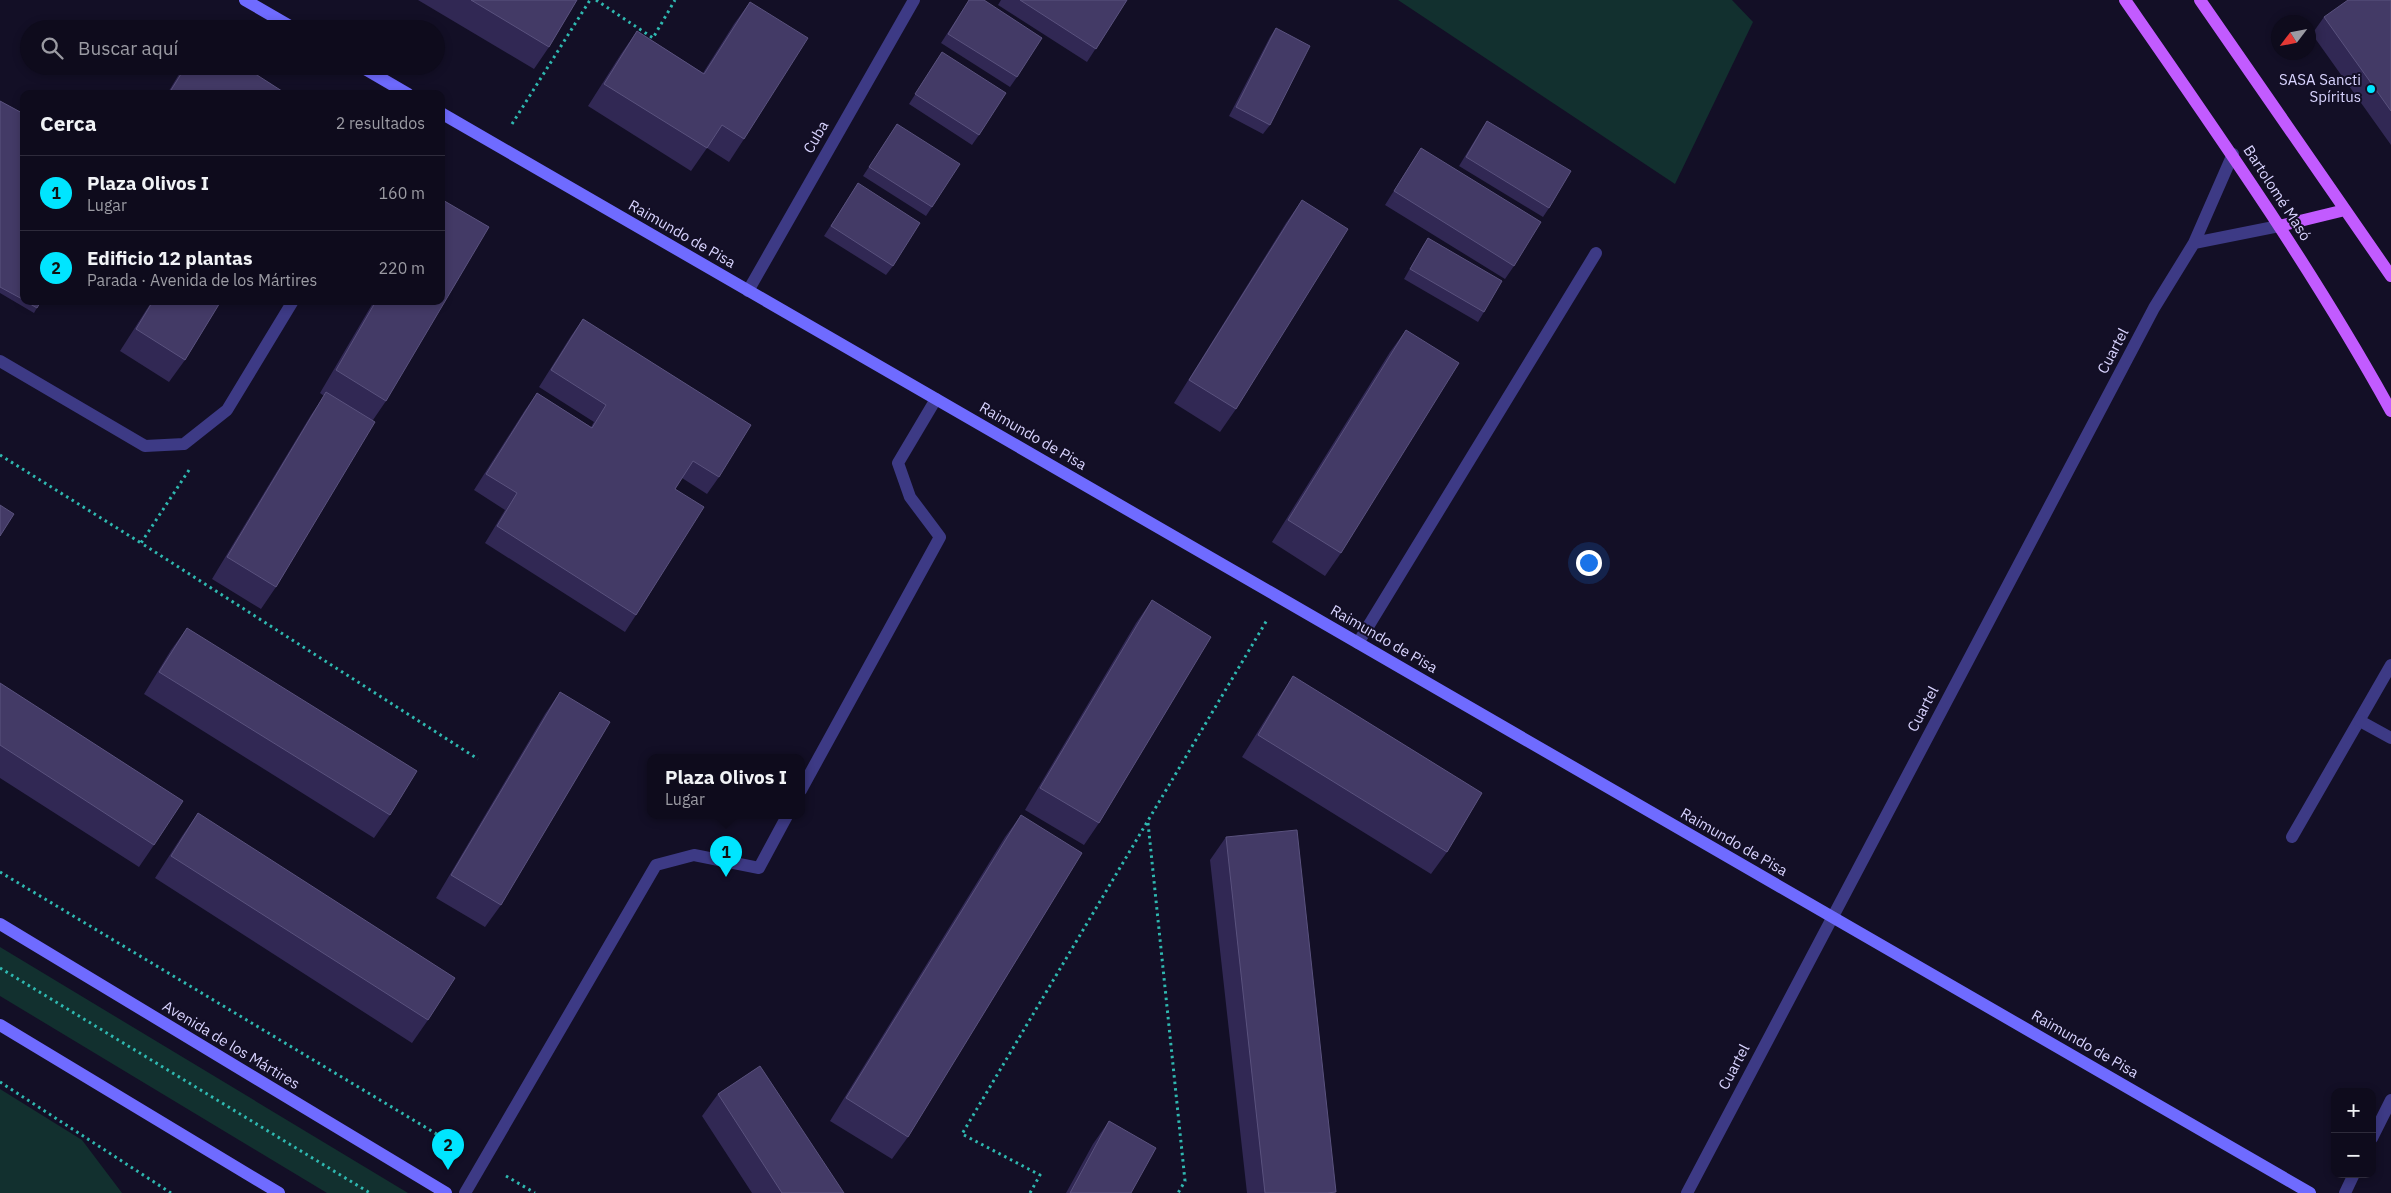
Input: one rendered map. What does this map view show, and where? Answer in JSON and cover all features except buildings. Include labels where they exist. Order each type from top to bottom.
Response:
[{"type":"main road","name":"Bartolomé Masó","points":[[2125,0],[2233,154],[2365,365],[2391,411]]},
{"type":"main road","points":[[2200,0],[2391,276]]},
{"type":"main road","points":[[2279,226],[2345,210]]},
{"type":"street","points":[[245,0],[279,20]]},
{"type":"street","name":"Cuba","points":[[748,290],[914,0]]},
{"type":"street","points":[[375,75],[401,90]]},
{"type":"street","name":"Raimundo de Pisa","points":[[445,115],[2310,1193]]},
{"type":"street","name":"Cuartel","points":[[1687,1193],[2150,316],[2194,243],[2233,154]]},
{"type":"street","points":[[2194,243],[2279,226]]},
{"type":"street","points":[[1358,643],[1596,253]]},
{"type":"street","points":[[0,361],[145,446],[184,444],[227,410],[291,305]]},
{"type":"street","points":[[805,783],[940,537],[910,497],[898,464],[936,399]]},
{"type":"street","points":[[2292,837],[2391,665]]},
{"type":"street","points":[[2360,721],[2391,738]]},
{"type":"street","points":[[465,1193],[656,866],[694,855],[759,868],[785,819]]},
{"type":"street","name":"Avenida de los Mártires","points":[[0,924],[446,1193]]},
{"type":"street","points":[[0,1024],[279,1193]]},
{"type":"street","points":[[2374,1133],[2391,1100]]},
{"type":"street","points":[[2345,1193],[2352,1178]]},
{"type":"path","points":[[498,146],[590,0]]},
{"type":"path","points":[[596,0],[654,38],[675,0]]},
{"type":"path","points":[[0,455],[478,759]]},
{"type":"path","points":[[141,543],[190,468]]},
{"type":"path","points":[[1030,1193],[1040,1175],[962,1134],[1280,598]]},
{"type":"path","points":[[1148,821],[1185,1181],[1178,1193]]},
{"type":"path","points":[[0,872],[535,1193]]},
{"type":"path","points":[[0,968],[370,1193]]},
{"type":"path","points":[[0,1082],[171,1193]]},
{"type":"green space","points":[[1398,0],[1732,0],[1753,22],[1675,184]]},
{"type":"green space","points":[[0,947],[408,1193],[327,1193],[0,996]]},
{"type":"green space","points":[[0,1089],[82,1140],[122,1193],[0,1193]]},
{"type":"place","name":"SASA Sancti Spíritus","points":[[2371,89]]},
{"type":"place","name":"Plaza Olivos I","points":[[726,877]]},
{"type":"place","name":"Edificio 12 plantas","points":[[448,1170]]}]
